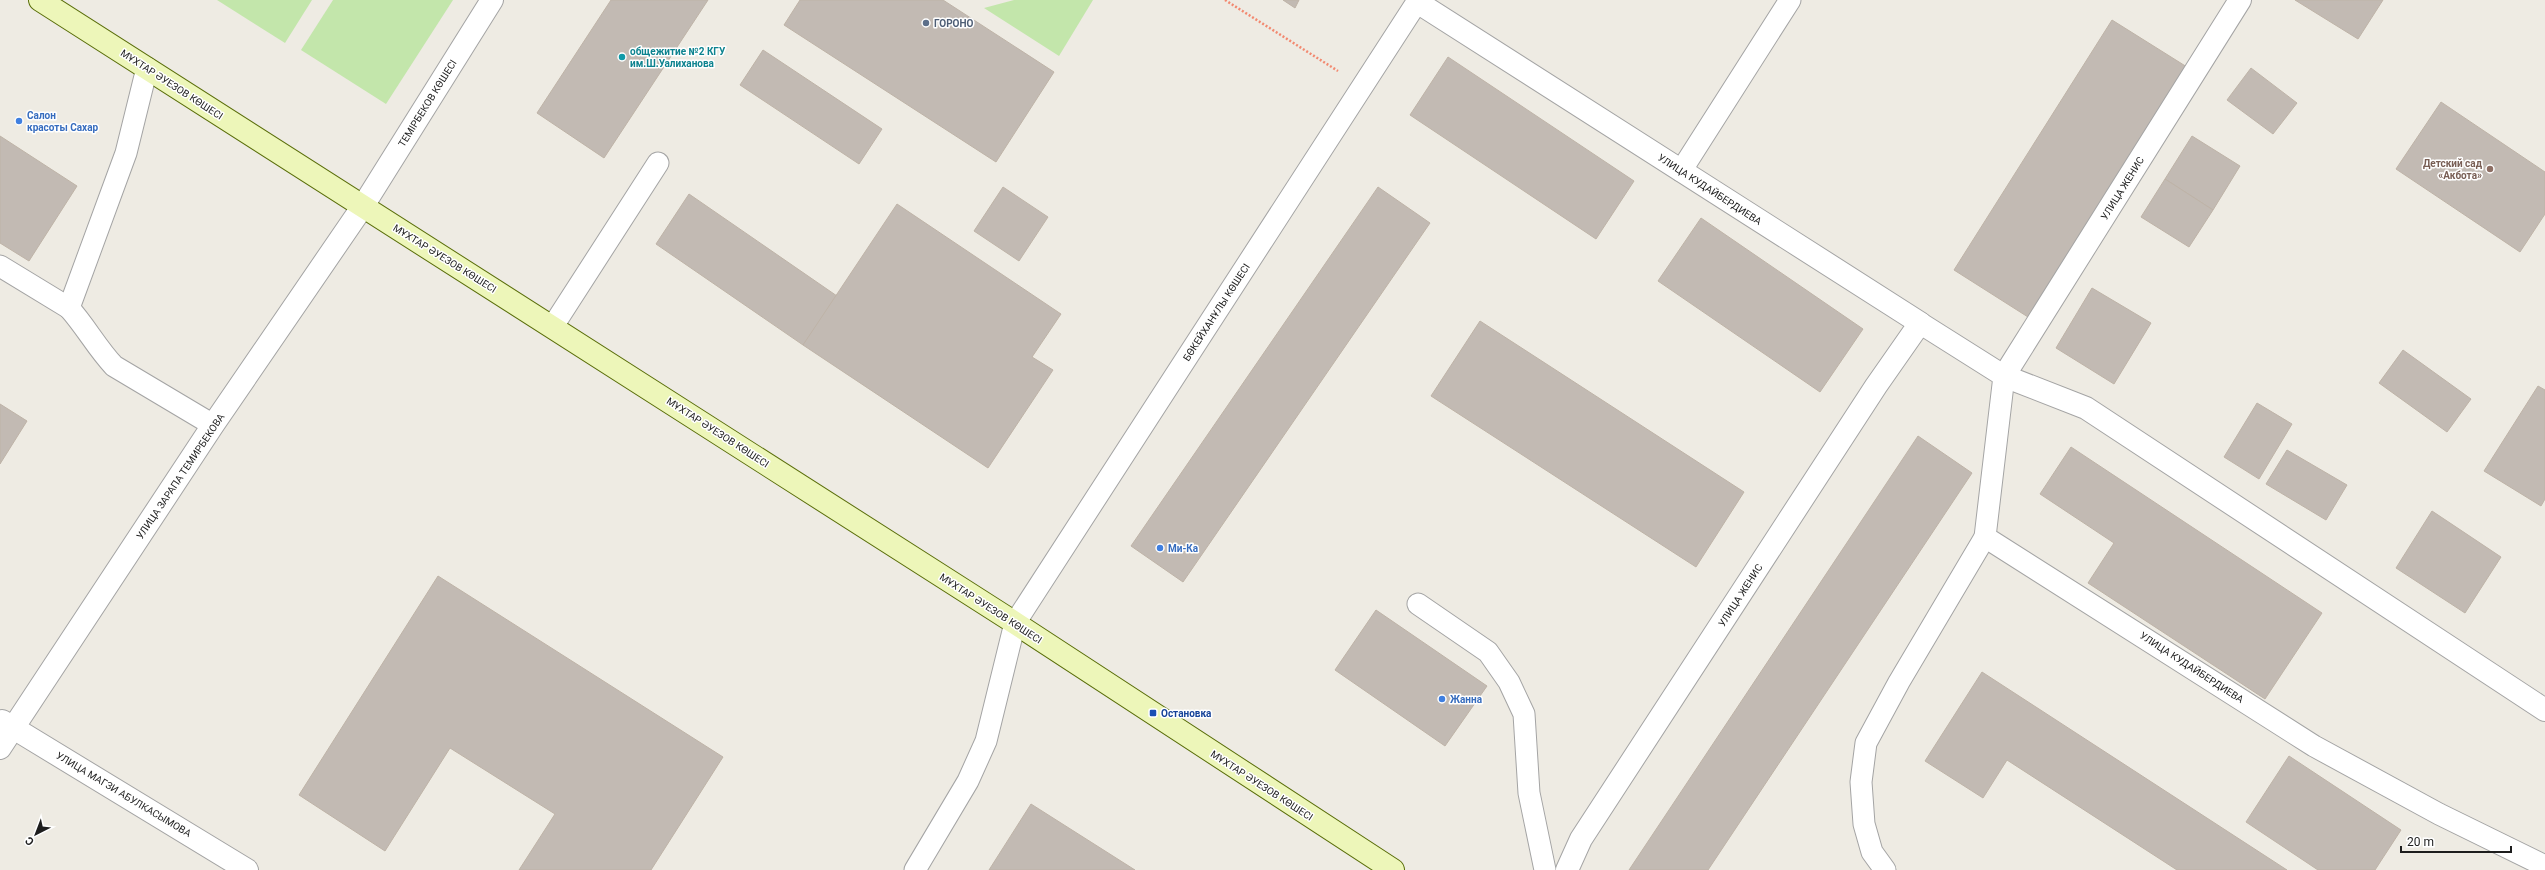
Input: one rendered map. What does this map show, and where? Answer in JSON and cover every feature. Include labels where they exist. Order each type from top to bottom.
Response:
[{"type":"main road","name":"МҰХТАР ӘУЕЗОВ КӨШЕСІ","points":[[40,0],[553,326],[1393,870]]},
{"type":"street","name":"ТЕМІРБЕКОВ КӨШЕСІ","points":[[363,206],[492,0]]},
{"type":"street","name":"УЛИЦА ЖЕНИС","points":[[2004,376],[2240,0]]},
{"type":"street","name":"УЛИЦА КУДАЙБЕРДИЕВА","points":[[1417,2],[1920,323]]},
{"type":"street","name":"УЛИЦА ЗАРАПА ТЕМИРБЕКОВА","points":[[0,748],[6,724],[363,206]]},
{"type":"street","name":"УЛИЦА ЖЕНИС","points":[[1567,870],[1585,833],[1876,386],[1920,323]]},
{"type":"street","name":"УЛИЦА КУДАЙБЕРДИЕВА","points":[[2004,376],[2086,408],[2545,710]]},
{"type":"street","name":"УЛИЦА МАГЗИ АБУЛКАСЫМОВА","points":[[6,724],[247,870]]},
{"type":"lane","points":[[1681,171],[1790,0]]},
{"type":"lane","name":"БӨКЕЙХАНҰЛЫ КӨШЕСІ","points":[[915,870],[968,781],[986,741],[1015,624],[1417,2]]},
{"type":"lane","points":[[69,308],[126,153],[147,68]]},
{"type":"lane","points":[[553,326],[658,163]]},
{"type":"lane","points":[[0,266],[69,308],[87,329],[101,353],[114,366],[213,425]]},
{"type":"lane","name":"УЛИЦА КУДАЙБЕРДИЕВА","points":[[1920,323],[2004,376]]},
{"type":"lane","points":[[1885,870],[1872,852],[1864,824],[1861,782],[1866,743],[1899,682],[1985,537],[2004,376]]},
{"type":"lane","name":"УЛИЦА КУДАЙБЕРДИЕВА","points":[[1985,537],[2314,746],[2439,814],[2545,866]]},
{"type":"lane","points":[[1418,604],[1488,652],[1510,682],[1524,714],[1529,793],[1546,870]]},
{"type":"path","points":[[1225,0],[1362,86]]},
{"type":"green space","points":[[217,0],[312,0],[285,43]]},
{"type":"green space","points":[[333,0],[453,0],[386,104],[301,50]]},
{"type":"green space","points":[[1014,0],[1093,0],[1059,56],[984,8]]},
{"type":"building","name":"общежитие №2 КГУ им.Ш.Уалиханова","points":[[611,0],[708,0],[604,158],[537,113]]},
{"type":"building","points":[[800,0],[943,0],[1054,72],[996,162],[784,25]]},
{"type":"building","points":[[1283,0],[1299,0],[1295,8]]},
{"type":"building","points":[[2295,0],[2383,0],[2358,39]]},
{"type":"building","points":[[2112,20],[2187,67],[2028,317],[1954,270]]},
{"type":"building","points":[[763,50],[882,129],[859,164],[740,85]]},
{"type":"building","points":[[1448,57],[1634,181],[1596,239],[1410,115]]},
{"type":"building","points":[[2251,68],[2297,103],[2273,134],[2227,100]]},
{"type":"building","points":[[2441,102],[2545,172],[2545,214],[2520,252],[2396,169]]},
{"type":"building","points":[[0,136],[77,186],[29,261],[0,243]]},
{"type":"building","points":[[2192,136],[2240,166],[2213,210],[2165,179]]},
{"type":"building","points":[[2165,179],[2213,210],[2189,247],[2141,217]]},
{"type":"building","points":[[1003,187],[1048,217],[1019,261],[974,231]]},
{"type":"building","points":[[1378,187],[1430,223],[1183,582],[1131,546]]},
{"type":"building","points":[[689,194],[837,296],[803,345],[656,244]]},
{"type":"building","points":[[897,204],[1061,314],[1032,357],[1053,370],[988,468],[803,345]]},
{"type":"building","points":[[1701,218],[1863,329],[1820,392],[1658,281]]},
{"type":"building","points":[[2092,288],[2151,323],[2114,384],[2056,348]]},
{"type":"building","points":[[1480,321],[1744,492],[1696,567],[1431,396]]},
{"type":"building","points":[[2403,350],[2471,399],[2447,432],[2379,383]]},
{"type":"building","points":[[2538,386],[2545,390],[2545,499],[2541,506],[2484,471]]},
{"type":"building","points":[[2257,403],[2292,424],[2259,479],[2224,457]]},
{"type":"building","points":[[0,404],[27,421],[0,464]]},
{"type":"building","points":[[1918,436],[1972,473],[1708,870],[1629,870]]},
{"type":"building","points":[[2071,447],[2322,613],[2265,699],[2088,583],[2114,543],[2040,494]]},
{"type":"building","points":[[2287,450],[2347,485],[2326,520],[2266,484]]},
{"type":"building","points":[[2432,511],[2501,557],[2465,613],[2396,568]]},
{"type":"building","points":[[438,576],[723,757],[651,870],[519,870],[555,814],[450,748],[385,851],[299,795]]},
{"type":"building","points":[[1376,610],[1487,686],[1445,746],[1335,670]]},
{"type":"building","points":[[1982,672],[2287,870],[2177,870],[2007,760],[1983,798],[1925,761]]},
{"type":"building","points":[[2289,756],[2401,830],[2375,870],[2318,870],[2246,822]]},
{"type":"building","points":[[1031,804],[1135,870],[989,870]]},
{"type":"place","name":"ГОРОНО","points":[[926,23]]},
{"type":"place","name":"общежитие №2 КГУ им.Ш.Уалиханова","points":[[622,57]]},
{"type":"place","name":"Салон красоты Сахар","points":[[19,121]]},
{"type":"place","name":"Детский сад «Акбота»","points":[[2490,169]]},
{"type":"place","name":"Ми-Ка","points":[[1160,548]]},
{"type":"place","name":"Жанна","points":[[1442,699]]},
{"type":"place","name":"Остановка","points":[[1153,713]]}]
